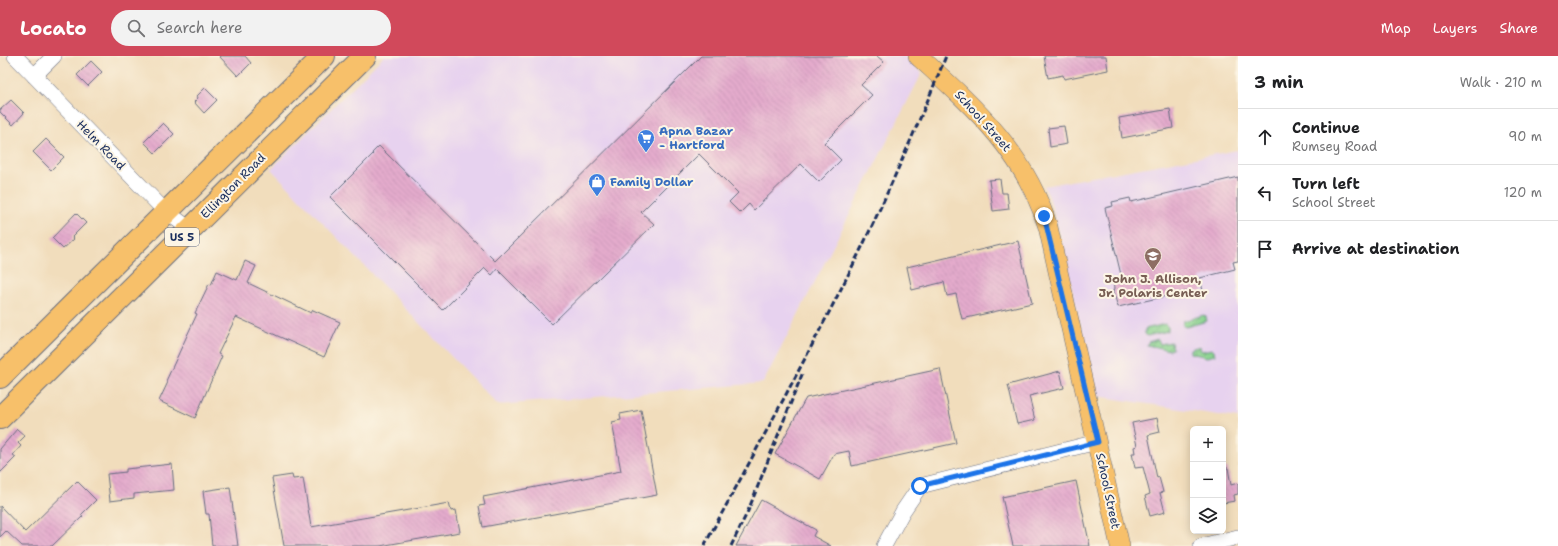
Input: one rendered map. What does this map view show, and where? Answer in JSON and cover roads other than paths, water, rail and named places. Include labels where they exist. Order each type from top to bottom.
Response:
[{"type":"highway","name":"Ellington Road","points":[[0,418],[365,56]]},
{"type":"highway","points":[[320,60],[336,84]]},
{"type":"highway","name":"US 5","points":[[0,377],[320,60]]},
{"type":"main road","name":"School Street","points":[[918,56],[956,90],[1001,138],[1017,159],[1034,190],[1048,227],[1098,442],[1120,546]]},
{"type":"street","name":"Helm Road","points":[[15,56],[166,212],[190,229]]},
{"type":"street","points":[[34,76],[54,56]]},
{"type":"street","points":[[884,546],[903,510],[920,486],[1098,442]]},
{"type":"street","points":[[1201,546],[1238,538]]},
{"type":"railway","points":[[704,546],[765,435],[862,247],[906,152],[946,56]]},
{"type":"railway","points":[[731,546],[748,511],[803,372]]},
{"type":"place","name":"Apna Bazar - Hartford","points":[[646,153]]},
{"type":"place","name":"Family Dollar","points":[[597,197]]},
{"type":"place","name":"John J. Allison, Jr. Polaris Center","points":[[1153,271]]}]
